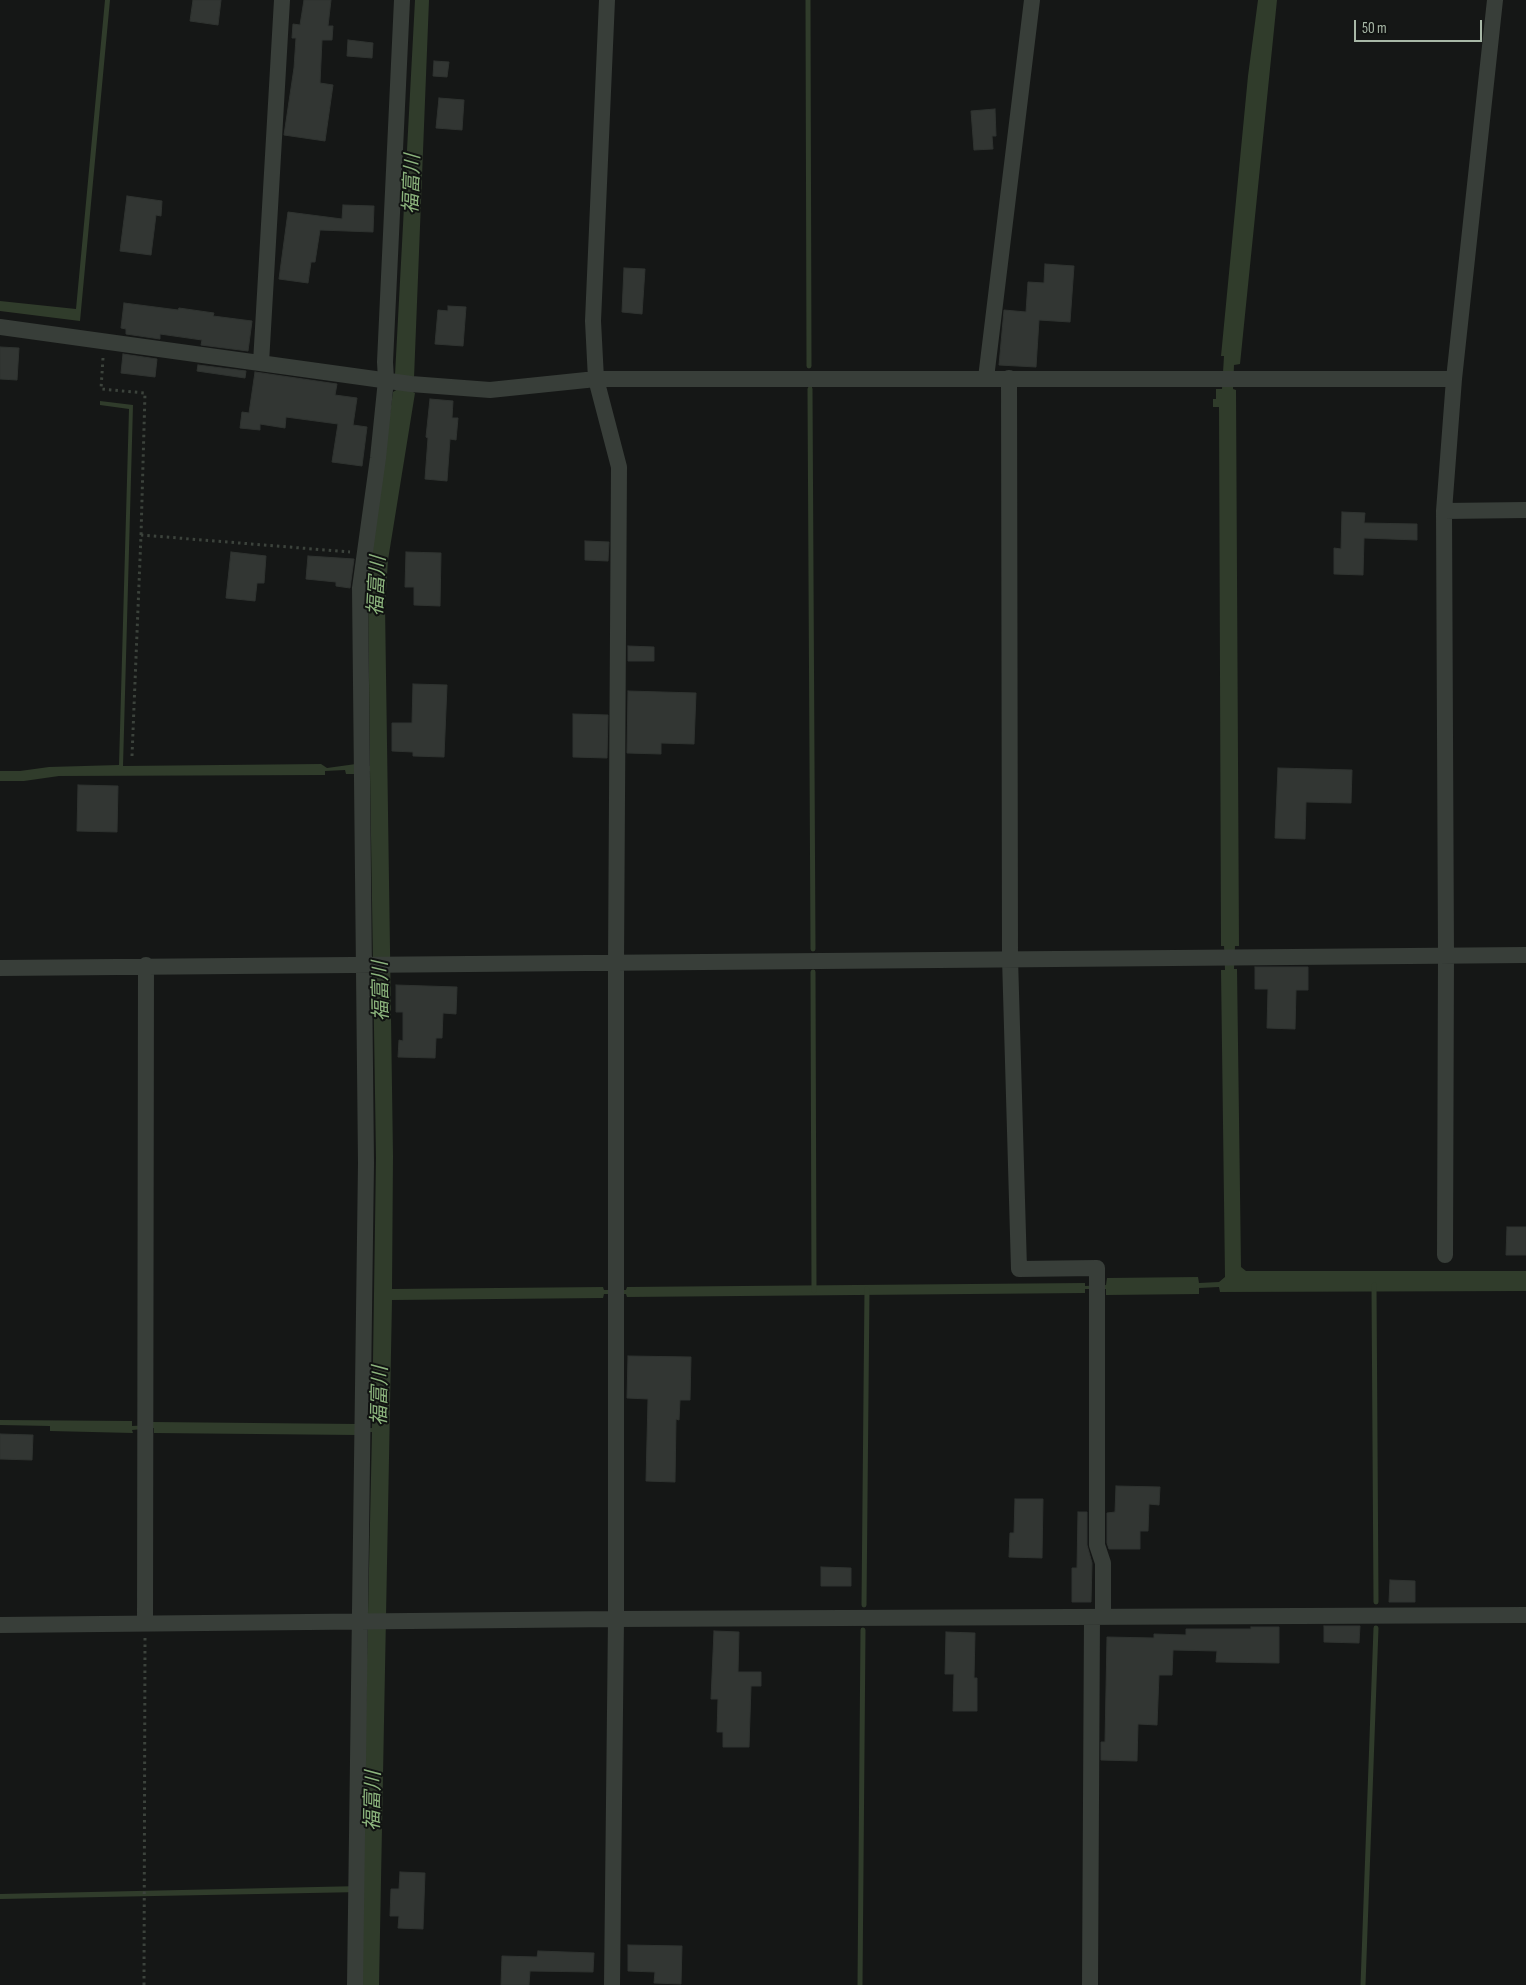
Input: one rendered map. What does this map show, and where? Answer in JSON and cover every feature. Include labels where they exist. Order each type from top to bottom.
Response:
[{"type":"street","points":[[261,363],[282,0]]},
{"type":"street","points":[[355,1985],[363,1621],[362,1431],[368,964],[362,768],[360,588],[363,554],[389,381],[385,362],[402,0]]},
{"type":"street","points":[[607,0],[593,321],[596,379],[619,467],[616,963],[616,1619],[612,1985]]},
{"type":"street","points":[[986,378],[1032,0]]},
{"type":"street","points":[[1445,1255],[1444,511],[1454,379],[1495,0]]},
{"type":"street","points":[[0,327],[411,384],[490,390],[596,379],[1454,379]]},
{"type":"street","points":[[1009,378],[1010,958],[1019,1269],[1097,1268],[1097,1545],[1103,1563],[1097,1617],[1090,1985]]},
{"type":"street","points":[[1444,511],[1526,510]]},
{"type":"street","points":[[0,968],[146,965],[1526,955]]},
{"type":"street","points":[[145,1624],[146,965]]},
{"type":"street","points":[[0,1625],[616,1619],[1526,1615]]},
{"type":"path","points":[[105,342],[101,388],[145,393],[132,756]]},
{"type":"path","points":[[140,534],[363,554]]},
{"type":"path","points":[[144,1985],[145,1624]]},
{"type":"water","points":[[105,0],[110,0],[80,321],[0,311],[0,301],[76,309]]},
{"type":"water","name":"福富川","points":[[415,0],[429,0],[414,378],[409,390],[415,393],[388,560],[385,606],[393,1156],[392,1289],[603,1287],[604,1290],[626,1290],[627,1287],[1085,1283],[1085,1286],[1106,1285],[1107,1278],[1198,1277],[1199,1283],[1219,1282],[1225,1277],[1221,970],[1225,970],[1224,946],[1221,946],[1219,407],[1213,407],[1213,399],[1216,399],[1216,389],[1222,389],[1224,356],[1221,356],[1248,76],[1258,0],[1277,0],[1240,364],[1234,365],[1233,389],[1236,390],[1239,946],[1235,946],[1234,969],[1237,969],[1241,1267],[1246,1271],[1526,1271],[1526,1291],[1220,1292],[1219,1287],[1199,1288],[1199,1294],[1106,1295],[1106,1289],[1085,1289],[1085,1293],[627,1297],[626,1294],[604,1294],[603,1298],[392,1300],[379,1985],[361,1985],[362,1892],[0,1899],[0,1894],[362,1886],[372,1432],[357,1433],[357,1435],[154,1433],[154,1428],[132,1430],[133,1433],[50,1431],[50,1426],[0,1425],[0,1420],[132,1421],[132,1426],[153,1425],[153,1422],[357,1424],[357,1429],[372,1428],[376,1158],[370,771],[356,771],[356,774],[346,774],[345,770],[325,771],[325,775],[59,776],[24,781],[0,781],[0,771],[20,771],[49,767],[119,765],[129,409],[100,405],[100,401],[133,405],[123,766],[321,764],[327,768],[356,764],[356,767],[370,766],[368,589],[370,555],[393,392],[401,387],[395,375]]},
{"type":"building","points":[[193,0],[221,0],[218,25],[190,21]]},
{"type":"building","points":[[304,0],[331,0],[328,26],[333,26],[332,40],[322,40],[320,83],[333,85],[325,141],[284,135],[294,68],[296,38],[292,38],[293,24],[300,25]]},
{"type":"building","points":[[348,40],[373,43],[372,58],[347,56]]},
{"type":"building","points":[[434,61],[449,62],[447,77],[433,76]]},
{"type":"building","points":[[439,98],[464,100],[462,130],[436,128]]},
{"type":"building","points":[[995,109],[996,136],[992,136],[993,149],[974,150],[971,111]]},
{"type":"building","points":[[127,196],[162,201],[161,216],[156,215],[151,255],[120,251]]},
{"type":"building","points":[[343,205],[374,206],[373,232],[320,230],[315,262],[311,262],[308,283],[279,279],[288,212],[342,219]]},
{"type":"building","points":[[1045,264],[1074,266],[1070,322],[1039,320],[1036,367],[999,365],[1004,310],[1026,312],[1028,282],[1044,283]]},
{"type":"building","points":[[624,268],[645,269],[642,314],[622,312]]},
{"type":"building","points":[[124,303],[178,310],[179,308],[214,313],[213,316],[252,321],[248,351],[201,345],[202,340],[160,334],[160,339],[126,334],[126,329],[121,328]]},
{"type":"building","points":[[448,306],[466,307],[463,346],[435,344],[438,310],[448,311]]},
{"type":"building","points":[[0,347],[19,348],[17,380],[0,379]]},
{"type":"building","points":[[123,354],[157,359],[155,377],[121,373]]},
{"type":"building","points":[[198,365],[246,371],[245,378],[197,371]]},
{"type":"building","points":[[255,372],[337,384],[335,395],[357,398],[353,425],[367,427],[362,466],[332,462],[338,424],[286,417],[285,428],[260,424],[260,430],[240,428],[242,412],[249,413]]},
{"type":"building","points":[[430,399],[453,401],[452,418],[458,418],[456,440],[450,439],[447,481],[425,479],[428,438],[426,437]]},
{"type":"building","points":[[1342,512],[1365,513],[1364,523],[1417,524],[1417,540],[1364,538],[1363,575],[1334,574],[1334,548],[1341,549]]},
{"type":"building","points":[[585,541],[609,542],[608,561],[585,560]]},
{"type":"building","points":[[231,552],[266,556],[264,583],[257,583],[255,601],[226,598]]},
{"type":"building","points":[[406,552],[441,553],[440,606],[414,605],[414,587],[405,587]]},
{"type":"building","points":[[308,556],[354,559],[350,588],[336,586],[336,582],[306,579]]},
{"type":"building","points":[[628,646],[654,647],[654,661],[628,661]]},
{"type":"building","points":[[413,684],[447,685],[444,757],[413,756],[413,752],[392,751],[392,723],[412,723]]},
{"type":"building","points":[[628,691],[696,693],[694,744],[661,743],[661,754],[627,753]]},
{"type":"building","points":[[573,714],[608,715],[607,758],[573,757]]},
{"type":"building","points":[[1278,768],[1352,770],[1351,803],[1306,802],[1305,839],[1275,838]]},
{"type":"building","points":[[78,785],[118,786],[117,832],[77,831]]},
{"type":"building","points":[[1255,967],[1308,967],[1308,990],[1296,990],[1295,1029],[1267,1028],[1268,989],[1255,989]]},
{"type":"building","points":[[396,985],[457,987],[456,1014],[443,1013],[442,1038],[436,1038],[435,1058],[398,1057],[399,1040],[403,1041],[403,1012],[396,1012]]},
{"type":"building","points":[[1507,1227],[1526,1227],[1526,1255],[1506,1255]]},
{"type":"building","points":[[628,1356],[691,1357],[690,1400],[680,1400],[679,1420],[676,1419],[675,1482],[646,1481],[648,1399],[627,1398]]},
{"type":"building","points":[[0,1434],[33,1435],[32,1460],[0,1459]]},
{"type":"building","points":[[1116,1486],[1160,1487],[1159,1505],[1149,1504],[1148,1531],[1140,1531],[1140,1549],[1109,1549],[1107,1543],[1107,1513],[1115,1512]]},
{"type":"building","points":[[1015,1499],[1043,1499],[1042,1558],[1009,1557],[1010,1533],[1014,1533]]},
{"type":"building","points":[[1078,1512],[1087,1512],[1087,1545],[1092,1563],[1091,1602],[1072,1602],[1072,1568],[1077,1568]]},
{"type":"building","points":[[821,1567],[851,1568],[851,1586],[821,1586]]},
{"type":"building","points":[[1390,1580],[1415,1581],[1415,1602],[1389,1602]]},
{"type":"building","points":[[1324,1626],[1360,1626],[1359,1643],[1324,1642]]},
{"type":"building","points":[[1251,1627],[1279,1627],[1279,1663],[1216,1662],[1217,1651],[1173,1650],[1172,1675],[1159,1675],[1157,1725],[1138,1724],[1137,1761],[1101,1760],[1101,1742],[1105,1742],[1107,1637],[1154,1638],[1154,1634],[1186,1635],[1186,1629],[1251,1629]]},
{"type":"building","points":[[714,1631],[739,1632],[738,1672],[761,1672],[761,1686],[751,1686],[749,1747],[723,1747],[723,1732],[717,1732],[718,1699],[711,1699]]},
{"type":"building","points":[[946,1632],[975,1633],[974,1678],[977,1678],[977,1711],[953,1711],[954,1674],[945,1674]]},
{"type":"building","points":[[400,1872],[425,1873],[423,1929],[398,1928],[399,1916],[390,1916],[391,1889],[399,1889]]},
{"type":"building","points":[[628,1945],[682,1946],[681,1984],[654,1983],[655,1972],[628,1971]]},
{"type":"building","points":[[538,1951],[594,1953],[593,1972],[530,1971],[529,1985],[501,1985],[502,1956],[537,1957]]},
{"type":"waterway","points":[[808,0],[809,366]]},
{"type":"waterway","points":[[810,389],[813,949]]},
{"type":"waterway","points":[[813,972],[814,1291]]},
{"type":"waterway","points":[[1374,1285],[1376,1602]]},
{"type":"waterway","points":[[864,1605],[867,1289]]},
{"type":"waterway","points":[[1363,1985],[1376,1628]]},
{"type":"waterway","points":[[860,1985],[863,1630]]}]
